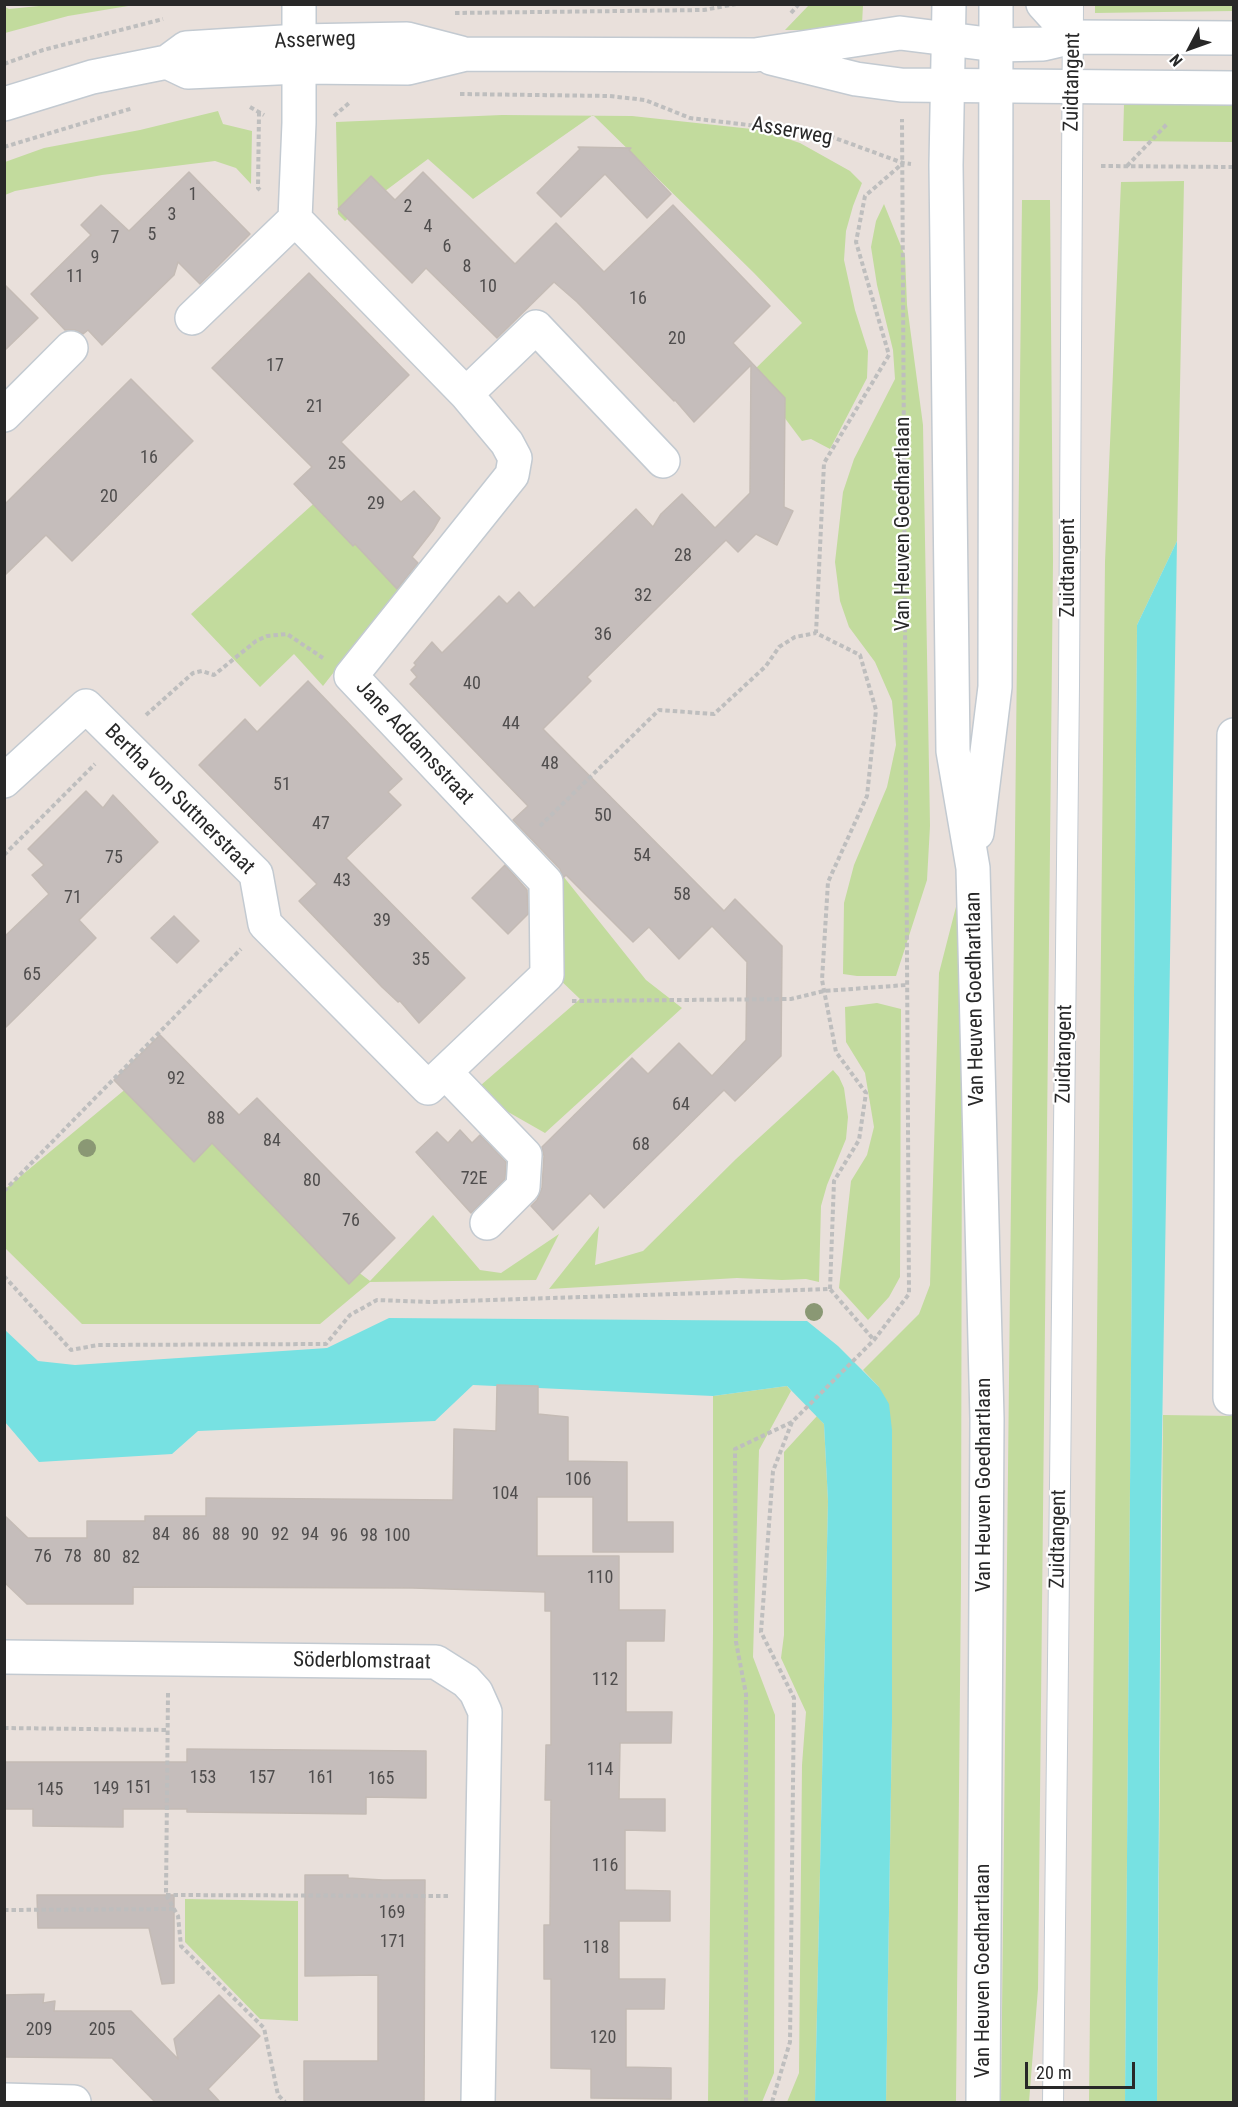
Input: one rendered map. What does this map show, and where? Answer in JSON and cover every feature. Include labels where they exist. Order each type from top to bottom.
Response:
[{"type":"street","points":[[192,318],[295,219],[299,4]]},
{"type":"street","name":"Van Heuven Goedhartlaan","points":[[949,4],[946,165],[953,751],[973,868],[987,1419],[983,2103]]},
{"type":"street","name":"Van Heuven Goedhartlaan","points":[[973,868],[995,687],[996,4]]},
{"type":"street","points":[[1042,4],[1073,37]]},
{"type":"street","name":"Asserweg","points":[[4,104],[92,76],[167,62],[188,72],[299,54],[408,68],[466,54],[755,55],[900,33],[996,45],[1043,44],[1073,37],[1233,38]]},
{"type":"street","name":"Asserweg","points":[[755,55],[856,79],[902,85],[1218,88]]},
{"type":"street","name":"Jane Addamsstraat","points":[[295,219],[466,394],[507,443],[515,458],[512,475],[351,676],[546,882],[547,975]]},
{"type":"street","points":[[466,394],[536,327],[663,461]]},
{"type":"street","points":[[4,415],[71,348]]},
{"type":"street","name":"Bertha von Suttnerstraat","points":[[4,781],[86,706],[256,874],[265,924]]},
{"type":"street","points":[[1230,1398],[1233,735]]},
{"type":"street","points":[[265,924],[437,1080],[525,1155],[523,1187],[487,1223]]},
{"type":"street","points":[[437,1080],[547,975]]},
{"type":"street","name":"Söderblomstraat","points":[[4,1657],[436,1662],[459,1676],[476,1692],[485,1712],[478,2103]]},
{"type":"street","points":[[4,2100],[72,2101],[74,2103]]},
{"type":"lane","name":"Zuidtangent","points":[[1053,2103],[1069,709],[1073,4]]},
{"type":"path","points":[[448,13],[704,10],[736,4]]},
{"type":"path","points":[[4,64],[43,50],[167,18]]},
{"type":"path","points":[[1218,88],[1126,166],[1233,167]]},
{"type":"path","name":"Asserweg","points":[[609,96],[645,100],[690,118],[824,134],[903,163]]},
{"type":"path","points":[[4,147],[134,107]]},
{"type":"path","points":[[816,633],[824,463],[889,355],[856,242],[865,196],[903,163]]},
{"type":"path","name":"Van Heuven Goedhartlaan","points":[[792,1422],[874,1340],[909,1294],[903,163]]},
{"type":"path","points":[[515,850],[659,710],[714,714],[766,666],[779,648],[795,636],[816,633],[860,655],[876,710],[867,796],[828,882],[822,980],[836,1052],[866,1093],[859,1140],[834,1181],[830,1289],[874,1340]]},
{"type":"path","points":[[4,855],[120,740],[193,673],[202,671],[214,675],[256,641],[267,636],[287,634],[351,676]]},
{"type":"path","points":[[4,1191],[265,924]]},
{"type":"path","points":[[547,975],[570,1001],[791,999],[824,991],[906,985]]},
{"type":"path","points":[[4,1276],[54,1334],[71,1350],[98,1345],[326,1344],[350,1316],[377,1300],[429,1302],[830,1289]]},
{"type":"path","points":[[746,2103],[746,1694],[735,1642],[735,1449],[792,1422]]},
{"type":"path","points":[[772,2103],[790,2042],[794,1698],[761,1632],[773,1471],[792,1422]]},
{"type":"path","points":[[168,1659],[166,1894],[178,1916],[181,1946],[264,2028],[278,2095],[285,2103]]},
{"type":"path","points":[[4,1728],[169,1730]]},
{"type":"path","points":[[166,1894],[482,1896]]},
{"type":"path","points":[[4,1910],[174,1909]]},
{"type":"green space","points":[[59,4],[134,5],[68,16],[5,33],[5,7],[9,9]]},
{"type":"green space","points":[[1233,4],[1233,11],[1095,13],[1095,5]]},
{"type":"green space","points":[[809,5],[863,5],[862,24],[827,30],[785,30]]},
{"type":"green space","points":[[1124,104],[1233,104],[1233,142],[1123,141]]},
{"type":"green space","points":[[218,111],[223,124],[252,131],[251,184],[236,168],[215,161],[102,175],[15,191],[5,195],[5,162],[44,148],[140,130]]},
{"type":"green space","points":[[502,115],[592,116],[473,199],[428,159],[345,221],[338,214],[336,122]]},
{"type":"green space","points":[[594,116],[632,116],[761,130],[800,143],[850,171],[862,183],[846,231],[844,260],[855,310],[868,351],[867,378],[830,449],[811,439],[802,441],[751,373],[802,323]]},
{"type":"green space","points":[[1184,181],[1177,541],[1137,625],[1125,2102],[1089,2102],[1105,562],[1121,182]]},
{"type":"green space","points":[[1022,200],[1050,200],[1053,561],[1038,1989],[1029,2102],[1001,2102]]},
{"type":"green space","points":[[884,204],[905,256],[907,305],[923,425],[930,826],[927,880],[896,976],[857,976],[843,974],[844,903],[854,865],[887,787],[896,745],[892,701],[875,662],[849,627],[840,601],[835,562],[843,492],[854,459],[895,379],[893,350],[877,285],[871,247],[876,221]]},
{"type":"green space","points":[[321,497],[405,581],[323,686],[294,654],[260,687],[191,614]]},
{"type":"green space","points":[[563,876],[646,980],[682,1008],[545,1133],[473,1092],[580,999],[557,977]]},
{"type":"green space","points":[[958,899],[962,1062],[961,1584],[956,2102],[886,2102],[892,1722],[879,1387],[863,1370],[919,1314],[930,1285],[939,973]]},
{"type":"green space","points":[[877,1003],[901,1009],[900,1277],[889,1297],[868,1320],[839,1288],[851,1181],[867,1155],[874,1127],[865,1073],[846,1042],[845,1007]]},
{"type":"green space","points":[[833,1070],[844,1088],[848,1117],[846,1139],[821,1206],[819,1282],[806,1279],[737,1278],[549,1289],[599,1226],[595,1265],[643,1251],[736,1159]]},
{"type":"green space","points":[[128,1087],[220,1135],[353,1268],[370,1281],[433,1215],[480,1270],[501,1273],[559,1234],[536,1280],[370,1282],[320,1324],[82,1324],[5,1248],[4,1190]]},
{"type":"green space","points":[[787,1386],[791,1391],[759,1450],[753,1657],[775,1715],[774,2073],[762,2102],[708,2102],[713,1396]]},
{"type":"green space","points":[[1163,1415],[1233,1416],[1233,2102],[1157,2102]]},
{"type":"green space","points":[[817,1416],[824,1424],[828,1501],[815,2102],[787,2102],[799,2073],[802,1765],[806,1712],[781,1658],[784,1635],[784,1452]]},
{"type":"green space","points":[[185,1899],[298,1901],[298,2021],[260,2019],[185,1942]]},
{"type":"water","points":[[1177,541],[1161,1497],[1157,2102],[1125,2102],[1137,625]]},
{"type":"water","points":[[389,1318],[807,1321],[838,1346],[879,1387],[889,1404],[892,1430],[892,1722],[886,2102],[815,2102],[828,1501],[824,1424],[787,1386],[713,1396],[473,1385],[435,1421],[198,1431],[172,1454],[39,1462],[5,1422],[4,1329],[38,1361],[75,1365],[327,1348]]},
{"type":"building","points":[[578,147],[631,148],[629,150],[671,194],[647,218],[605,174],[561,217],[537,193],[580,149]]},
{"type":"building","points":[[189,172],[250,234],[200,284],[178,262],[174,275],[102,345],[88,330],[83,334],[75,330],[65,330],[31,294],[91,235],[81,225],[101,205],[129,231]]},
{"type":"building","points":[[423,172],[515,264],[556,223],[604,272],[673,205],[770,306],[733,343],[785,398],[784,507],[793,511],[777,545],[756,534],[738,552],[726,540],[587,677],[591,681],[543,729],[724,911],[735,899],[782,946],[781,1056],[735,1101],[724,1090],[604,1208],[590,1193],[553,1230],[531,1206],[537,1200],[542,1188],[544,1156],[542,1147],[632,1058],[648,1074],[679,1043],[712,1076],[746,1040],[747,962],[712,926],[679,959],[649,927],[633,942],[566,875],[563,878],[560,869],[513,820],[528,806],[410,684],[417,677],[411,670],[416,665],[414,663],[432,642],[442,653],[499,596],[507,604],[519,592],[534,608],[636,509],[653,527],[661,514],[682,494],[715,528],[750,493],[751,365],[694,422],[577,302],[554,282],[497,338],[426,268],[412,283],[338,209],[371,176],[395,200]]},
{"type":"building","points":[[309,273],[409,375],[341,442],[401,502],[414,491],[440,518],[412,557],[418,563],[397,589],[294,484],[312,467],[212,368]]},
{"type":"building","points":[[4,284],[38,318],[4,351]]},
{"type":"building","points":[[131,379],[193,441],[72,561],[46,535],[4,576],[4,505]]},
{"type":"building","points":[[308,681],[402,779],[388,792],[401,805],[346,858],[465,978],[419,1023],[400,1001],[398,1002],[382,987],[299,901],[317,884],[199,765],[245,719],[257,732]]},
{"type":"building","points":[[86,791],[103,808],[113,795],[158,842],[79,920],[96,938],[4,1029],[4,937],[49,894],[32,875],[44,865],[28,849]]},
{"type":"building","points":[[505,865],[527,890],[528,914],[508,934],[472,898]]},
{"type":"building","points":[[174,916],[199,941],[177,963],[151,938]]},
{"type":"building","points":[[160,1035],[239,1115],[257,1098],[395,1238],[349,1284],[212,1143],[194,1162],[114,1080]]},
{"type":"building","points":[[460,1130],[472,1143],[480,1135],[506,1162],[505,1179],[471,1213],[416,1152],[437,1132],[448,1143]]},
{"type":"building","points":[[497,1385],[538,1386],[538,1414],[568,1417],[568,1461],[627,1462],[627,1522],[673,1522],[673,1552],[593,1552],[593,1497],[537,1497],[537,1556],[619,1556],[619,1610],[665,1610],[664,1641],[626,1641],[626,1712],[672,1712],[671,1743],[620,1743],[619,1799],[665,1799],[665,1831],[625,1830],[625,1890],[670,1891],[670,1921],[619,1921],[619,1979],[665,1979],[664,2009],[626,2009],[626,2067],[671,2068],[671,2099],[591,2098],[591,2069],[551,2068],[551,1979],[544,1979],[544,1925],[550,1925],[551,1800],[545,1800],[546,1745],[551,1745],[551,1611],[545,1611],[545,1592],[413,1588],[133,1587],[133,1604],[27,1604],[4,1582],[4,1515],[28,1538],[87,1538],[87,1521],[145,1521],[145,1516],[206,1516],[206,1498],[453,1500],[454,1429],[496,1431]]},
{"type":"building","points":[[187,1749],[426,1751],[426,1798],[366,1797],[366,1814],[123,1809],[123,1827],[33,1826],[33,1809],[4,1809],[4,1762],[187,1762]]},
{"type":"building","points":[[305,1875],[425,1880],[424,2103],[304,2103],[304,2061],[378,2061],[378,1975],[305,1976]]},
{"type":"building","points":[[37,1895],[174,1895],[174,1983],[162,1984],[149,1928],[38,1928]]},
{"type":"building","points":[[44,1994],[43,2003],[55,2001],[54,2011],[131,2011],[178,2059],[174,2039],[219,1995],[260,2036],[208,2089],[221,2103],[156,2103],[112,2058],[4,2057],[4,1995]]}]
